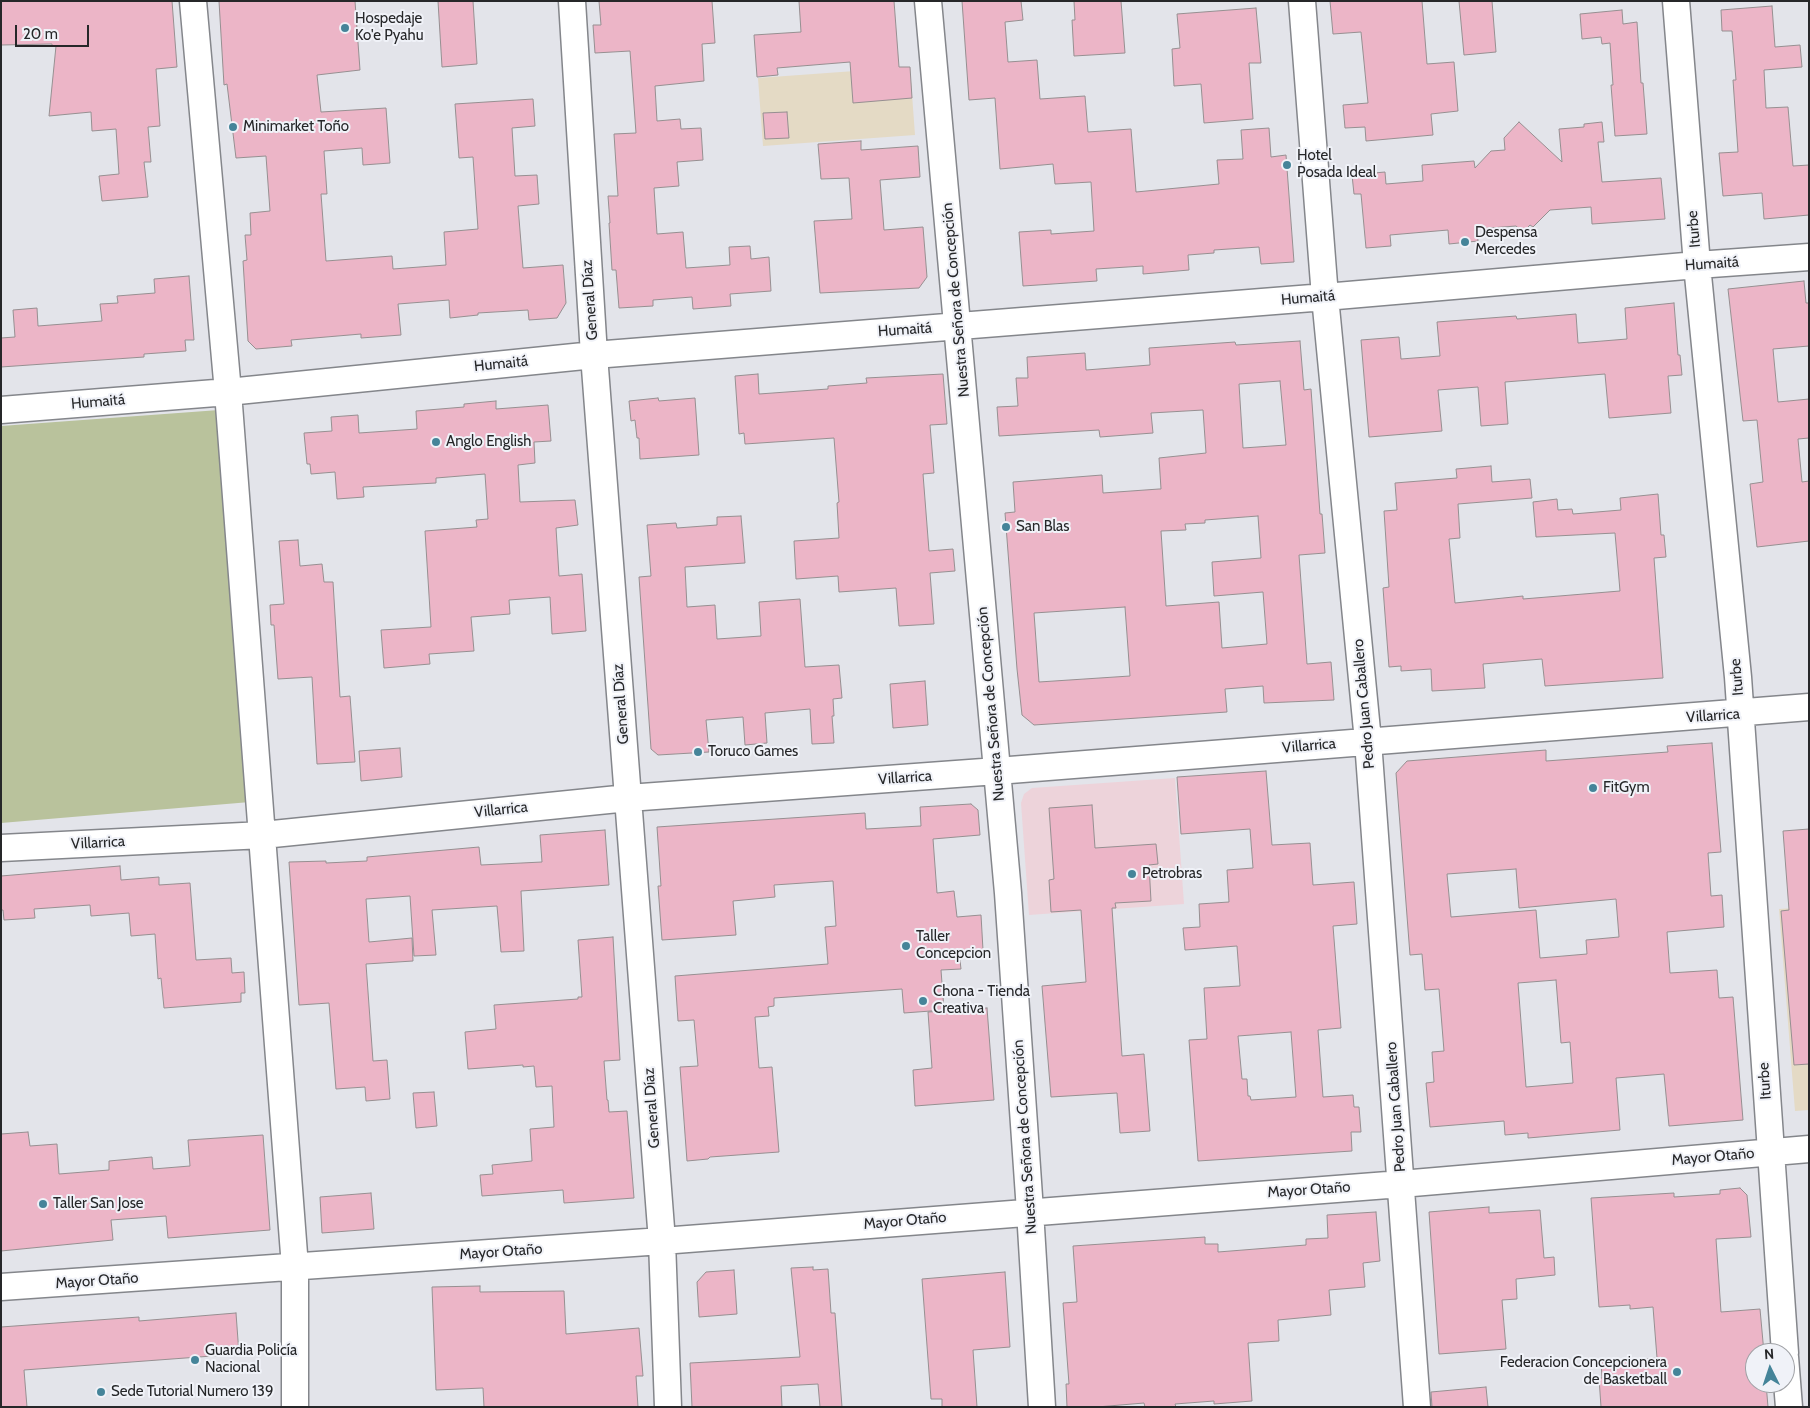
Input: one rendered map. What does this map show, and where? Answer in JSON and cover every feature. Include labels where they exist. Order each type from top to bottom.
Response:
[{"type":"street","points":[[193,1],[228,392],[295,1267],[295,1407]]},
{"type":"street","name":"General Díaz","points":[[572,1],[594,355],[662,1240],[668,1407]]},
{"type":"street","name":"Nuestra Señora de Concepción","points":[[928,1],[997,771],[1030,1211],[1042,1407]]},
{"type":"street","name":"Pedro Juan Caballero","points":[[1302,1],[1324,296],[1368,741],[1417,1407]]},
{"type":"street","name":"Iturbe","points":[[1676,1],[1697,265],[1740,714],[1784,1343]]},
{"type":"street","name":"Humaitá","points":[[1,410],[228,392],[594,355],[1809,257]]},
{"type":"street","name":"Villarrica","points":[[1,848],[263,835],[628,798],[1740,714],[1809,707]]},
{"type":"street","name":"Mayor Otaño","points":[[1,1287],[662,1240],[1401,1184],[1809,1149]]},
{"type":"street","name":"Iturbe","points":[[1788,1393],[1789,1407]]},
{"type":"shaded area","points":[[910,67],[915,135],[763,146],[758,78]]},
{"type":"shaded area","name":"Petrobras","points":[[1175,778],[1184,904],[1029,915],[1021,803],[1024,794],[1032,788]]},
{"type":"shaded area","points":[[1809,907],[1809,1110],[1795,1111],[1779,909]]},
{"type":"green space","points":[[219,410],[250,802],[1,823],[1,426]]},
{"type":"building","points":[[1,1],[172,1],[177,67],[156,69],[160,126],[148,127],[151,162],[144,162],[148,197],[102,201],[99,176],[119,174],[116,129],[92,131],[91,112],[49,116],[56,46],[52,46],[52,44],[1,45]]},
{"type":"building","points":[[219,1],[355,1],[360,70],[317,75],[321,112],[386,108],[390,163],[363,165],[362,148],[324,151],[327,194],[321,194],[326,261],[392,256],[393,269],[446,265],[444,232],[478,229],[473,157],[459,158],[455,104],[533,99],[535,126],[512,128],[515,176],[537,175],[539,204],[518,206],[523,268],[563,265],[566,303],[557,318],[529,320],[528,310],[478,313],[478,315],[450,318],[449,300],[398,304],[401,335],[361,338],[361,334],[291,340],[292,346],[256,349],[248,341],[243,261],[247,260],[245,235],[251,235],[250,213],[270,211],[266,156],[236,158],[227,84],[224,85]]},
{"type":"building","points":[[438,1],[473,1],[477,64],[442,67]]},
{"type":"building","points":[[599,1],[712,1],[715,43],[702,44],[704,81],[655,86],[657,121],[680,119],[681,129],[701,128],[703,160],[677,162],[679,186],[654,188],[657,234],[683,232],[686,268],[730,265],[729,247],[750,246],[751,259],[769,257],[771,291],[730,294],[731,306],[693,309],[692,297],[653,300],[653,306],[619,308],[616,270],[612,270],[608,196],[618,196],[614,134],[636,133],[630,51],[595,53],[593,25],[601,25]]},
{"type":"building","points":[[799,1],[894,1],[899,67],[910,67],[912,98],[853,103],[850,62],[777,68],[778,75],[757,77],[754,35],[801,32]]},
{"type":"building","points":[[962,1],[1021,1],[1023,20],[1005,22],[1008,62],[1037,60],[1040,99],[1085,96],[1088,132],[1131,129],[1136,192],[1219,184],[1217,160],[1243,159],[1241,130],[1269,128],[1271,157],[1286,155],[1294,262],[1261,264],[1259,247],[1214,250],[1214,253],[1188,255],[1189,270],[1143,274],[1143,266],[1096,269],[1097,281],[1023,286],[1019,232],[1051,230],[1051,234],[1094,231],[1091,182],[1055,184],[1053,164],[1000,169],[995,98],[969,100]]},
{"type":"building","points":[[1074,1],[1121,1],[1125,53],[1074,56],[1072,20],[1075,20]]},
{"type":"building","points":[[1330,1],[1422,1],[1427,64],[1454,62],[1458,111],[1431,114],[1433,135],[1366,141],[1365,127],[1345,128],[1343,105],[1368,103],[1361,32],[1333,34]]},
{"type":"building","points":[[1459,1],[1492,1],[1496,52],[1464,55]]},
{"type":"building","points":[[1772,6],[1775,47],[1800,45],[1802,67],[1764,70],[1766,108],[1788,107],[1793,166],[1809,165],[1809,215],[1764,219],[1762,193],[1723,196],[1719,153],[1738,152],[1733,80],[1736,80],[1732,31],[1722,31],[1721,10]]},
{"type":"building","points":[[1256,8],[1261,63],[1249,63],[1253,119],[1204,123],[1201,84],[1174,86],[1172,49],[1180,48],[1177,14]]},
{"type":"building","points":[[1622,10],[1623,24],[1637,22],[1647,134],[1615,136],[1610,43],[1602,44],[1601,37],[1582,39],[1580,14]]},
{"type":"building","points":[[787,112],[789,138],[765,139],[763,113]]},
{"type":"building","points":[[1519,122],[1562,162],[1559,129],[1584,127],[1584,124],[1602,122],[1604,142],[1598,142],[1602,182],[1661,178],[1665,219],[1592,224],[1591,207],[1550,210],[1533,227],[1530,225],[1523,232],[1516,226],[1477,229],[1478,241],[1449,244],[1448,230],[1390,235],[1391,246],[1366,248],[1361,194],[1354,194],[1352,175],[1385,172],[1386,184],[1423,181],[1422,165],[1474,161],[1475,168],[1491,151],[1505,150],[1504,138]]},
{"type":"building","points":[[861,141],[861,150],[918,146],[920,177],[880,180],[884,230],[923,227],[927,277],[919,288],[820,293],[814,221],[852,219],[849,178],[821,179],[818,144]]},
{"type":"building","points":[[189,276],[194,340],[185,340],[186,351],[144,354],[144,357],[1,367],[1,338],[15,337],[13,310],[37,308],[38,326],[102,321],[100,304],[118,303],[117,296],[155,293],[154,279]]},
{"type":"building","points":[[1804,281],[1806,303],[1809,303],[1809,346],[1773,349],[1778,402],[1809,399],[1809,438],[1798,439],[1802,482],[1809,481],[1809,541],[1757,547],[1750,484],[1763,482],[1757,420],[1743,421],[1728,289]]},
{"type":"building","points":[[1674,303],[1678,355],[1680,355],[1682,375],[1668,376],[1671,413],[1609,418],[1605,374],[1505,382],[1508,424],[1481,426],[1478,387],[1438,390],[1442,431],[1369,437],[1361,340],[1399,337],[1401,359],[1440,356],[1437,322],[1516,316],[1517,319],[1576,314],[1578,343],[1627,339],[1625,308]]},
{"type":"building","points":[[1300,341],[1304,390],[1311,389],[1320,514],[1322,514],[1325,553],[1299,555],[1307,664],[1331,662],[1334,700],[1264,703],[1263,686],[1225,689],[1227,712],[1034,725],[1022,715],[1017,669],[1005,513],[1015,512],[1013,482],[1102,475],[1103,493],[1161,489],[1159,458],[1206,453],[1203,410],[1151,413],[1153,433],[1100,437],[1099,430],[999,436],[997,407],[1018,406],[1016,378],[1028,378],[1027,357],[1085,353],[1086,370],[1150,365],[1149,348],[1235,342],[1236,345]],"holes":[[[1280,381],[1286,445],[1243,448],[1239,384]],[[1258,516],[1261,558],[1212,562],[1214,596],[1263,592],[1267,644],[1222,648],[1219,602],[1166,606],[1161,531],[1186,530],[1185,524],[1205,523],[1205,520]],[[1125,607],[1130,676],[1039,682],[1034,613]]]},
{"type":"building","points":[[758,374],[759,394],[828,389],[828,386],[867,383],[866,378],[943,374],[947,424],[930,425],[934,473],[923,474],[929,551],[953,549],[955,571],[930,573],[934,624],[899,626],[896,588],[839,592],[838,576],[796,579],[794,541],[839,538],[837,503],[839,502],[834,438],[745,444],[744,433],[739,434],[735,376]]},
{"type":"building","points":[[658,398],[659,401],[695,398],[699,455],[640,459],[639,438],[637,438],[635,420],[631,421],[629,401]]},
{"type":"building","points":[[496,401],[496,409],[548,405],[551,441],[534,442],[535,463],[518,465],[520,502],[575,500],[578,525],[556,528],[559,576],[582,574],[586,631],[552,634],[550,597],[509,600],[510,614],[471,617],[474,651],[429,654],[430,664],[384,668],[381,630],[431,627],[425,531],[477,527],[476,520],[488,519],[485,474],[436,478],[436,483],[363,487],[364,497],[337,499],[335,472],[311,474],[310,464],[307,464],[304,433],[332,431],[331,417],[358,415],[359,433],[417,429],[416,411],[464,407],[464,404]]},
{"type":"building","points":[[1491,466],[1492,482],[1530,479],[1532,498],[1458,504],[1460,538],[1449,539],[1455,603],[1523,596],[1523,599],[1620,591],[1615,533],[1536,537],[1533,502],[1557,499],[1558,510],[1572,509],[1573,514],[1621,510],[1620,498],[1658,494],[1661,535],[1664,535],[1666,557],[1654,558],[1663,678],[1545,686],[1542,659],[1483,664],[1485,688],[1432,691],[1431,669],[1401,671],[1401,666],[1389,667],[1383,588],[1389,587],[1384,511],[1397,510],[1395,483],[1457,478],[1456,469]]},
{"type":"building","points":[[741,516],[745,563],[685,567],[687,607],[715,605],[717,639],[761,636],[759,602],[800,599],[805,667],[839,665],[842,698],[833,699],[834,743],[812,744],[810,709],[765,713],[767,743],[745,745],[743,717],[706,720],[709,752],[658,755],[651,749],[639,577],[651,576],[647,525],[676,523],[677,528],[717,525],[717,517]]},
{"type":"building","points":[[298,540],[300,566],[322,564],[324,582],[333,582],[340,697],[350,696],[355,762],[317,764],[312,677],[278,679],[274,625],[271,625],[270,605],[284,604],[279,541]]},
{"type":"building","points":[[925,681],[928,725],[893,728],[890,684]]},
{"type":"building","points":[[1712,743],[1721,852],[1708,853],[1711,896],[1722,895],[1724,927],[1667,932],[1670,973],[1717,970],[1719,998],[1733,997],[1743,1120],[1669,1126],[1664,1074],[1616,1078],[1620,1130],[1528,1138],[1528,1133],[1505,1135],[1504,1121],[1430,1127],[1426,1083],[1434,1082],[1432,1052],[1444,1051],[1439,989],[1425,990],[1422,954],[1410,955],[1396,773],[1407,761],[1546,750],[1546,761],[1668,752],[1667,746]],"holes":[[[1516,869],[1519,908],[1616,899],[1619,937],[1586,940],[1587,954],[1540,958],[1536,910],[1451,917],[1447,874]],[[1556,980],[1561,1043],[1570,1042],[1573,1083],[1526,1087],[1518,983]]]},
{"type":"building","points":[[400,748],[402,777],[361,781],[359,751]]},
{"type":"building","points":[[1266,771],[1272,845],[1310,843],[1313,885],[1354,882],[1357,924],[1333,926],[1341,1028],[1318,1030],[1323,1097],[1353,1095],[1354,1107],[1359,1107],[1361,1132],[1351,1132],[1352,1151],[1198,1161],[1189,1040],[1207,1039],[1204,988],[1240,986],[1237,946],[1185,950],[1183,928],[1200,927],[1199,904],[1229,902],[1227,870],[1253,868],[1250,829],[1181,834],[1177,777]],"holes":[[[1291,1032],[1296,1097],[1251,1100],[1250,1096],[1248,1096],[1247,1079],[1242,1079],[1238,1036]]]},
{"type":"building","points":[[971,804],[978,810],[980,835],[933,839],[937,893],[954,891],[957,917],[981,915],[983,950],[959,952],[961,969],[941,970],[944,1010],[904,1013],[902,989],[774,998],[774,1006],[768,1007],[769,1016],[755,1017],[759,1068],[772,1067],[779,1152],[710,1157],[708,1159],[687,1161],[680,1067],[698,1066],[694,1020],[678,1021],[675,976],[828,964],[825,927],[836,926],[833,881],[774,885],[775,897],[733,901],[736,935],[662,940],[658,886],[661,886],[657,827],[865,813],[866,829],[921,826],[920,807]]},
{"type":"building","points":[[1092,805],[1095,848],[1156,844],[1158,864],[1149,865],[1151,901],[1115,903],[1116,908],[1112,908],[1122,1056],[1144,1054],[1150,1131],[1120,1133],[1117,1093],[1051,1097],[1042,986],[1086,982],[1081,910],[1051,912],[1049,880],[1054,879],[1049,808]]},
{"type":"building","points":[[1809,829],[1809,1064],[1794,1065],[1781,911],[1789,910],[1783,831]]},
{"type":"building","points":[[605,830],[609,885],[521,891],[524,951],[501,952],[497,906],[432,910],[436,955],[414,956],[410,896],[366,899],[369,942],[412,938],[413,961],[366,964],[373,1061],[387,1060],[390,1099],[366,1101],[365,1087],[336,1089],[329,1003],[299,1005],[289,862],[367,861],[367,857],[479,847],[481,865],[542,862],[540,835]]},
{"type":"building","points":[[120,866],[121,880],[159,877],[159,885],[190,883],[196,960],[231,958],[232,973],[244,972],[245,993],[241,993],[241,1002],[164,1008],[161,978],[158,979],[155,934],[131,936],[129,913],[91,916],[90,905],[34,909],[35,918],[4,920],[3,910],[1,910],[1,876]]},
{"type":"building","points":[[613,937],[620,1060],[604,1061],[607,1100],[609,1112],[627,1111],[634,1198],[564,1203],[563,1190],[482,1196],[480,1175],[493,1174],[492,1165],[532,1161],[530,1129],[554,1127],[552,1086],[536,1087],[534,1066],[468,1069],[465,1032],[496,1029],[494,1005],[578,999],[578,997],[582,997],[578,940]]},
{"type":"building","points":[[987,1008],[994,1100],[915,1106],[913,1070],[932,1068],[928,1012]]},
{"type":"building","points":[[434,1092],[437,1126],[416,1128],[413,1093]]},
{"type":"building","points":[[28,1132],[30,1146],[57,1144],[59,1174],[109,1170],[109,1161],[152,1157],[153,1169],[190,1166],[188,1140],[263,1135],[270,1230],[168,1238],[166,1216],[111,1220],[113,1240],[1,1251],[1,1134]]},
{"type":"building","points":[[1740,1188],[1747,1195],[1751,1237],[1716,1239],[1721,1312],[1760,1309],[1763,1343],[1745,1343],[1745,1393],[1767,1393],[1768,1407],[1601,1407],[1599,1378],[1602,1378],[1601,1362],[1657,1358],[1653,1307],[1630,1309],[1630,1305],[1599,1307],[1591,1198],[1674,1193],[1674,1197],[1720,1194],[1720,1190]]},
{"type":"building","points":[[371,1193],[374,1229],[322,1233],[320,1197]]},
{"type":"building","points":[[1489,1207],[1489,1213],[1540,1210],[1544,1258],[1554,1257],[1555,1275],[1516,1279],[1517,1299],[1502,1300],[1506,1349],[1439,1354],[1429,1212]]},
{"type":"building","points":[[1376,1212],[1380,1261],[1363,1263],[1365,1287],[1329,1290],[1331,1315],[1278,1320],[1279,1341],[1248,1343],[1252,1401],[1214,1404],[1214,1401],[1175,1404],[1176,1407],[1145,1407],[1144,1403],[1097,1407],[1067,1407],[1066,1384],[1069,1384],[1063,1303],[1077,1302],[1073,1246],[1205,1237],[1205,1244],[1218,1244],[1218,1252],[1306,1245],[1306,1239],[1328,1238],[1327,1215]]},
{"type":"building","points":[[813,1267],[813,1270],[828,1269],[831,1313],[835,1313],[842,1407],[820,1407],[818,1384],[781,1386],[782,1407],[692,1407],[690,1363],[800,1357],[791,1268]]},
{"type":"building","points":[[734,1270],[737,1314],[699,1317],[697,1282],[706,1272]]},
{"type":"building","points":[[1005,1272],[1010,1347],[973,1350],[977,1407],[942,1407],[942,1399],[931,1399],[922,1279]]},
{"type":"building","points":[[480,1286],[480,1292],[564,1291],[566,1334],[639,1328],[643,1376],[636,1376],[638,1407],[484,1407],[483,1388],[436,1390],[432,1287]]},
{"type":"building","points":[[236,1313],[239,1354],[24,1370],[27,1407],[1,1407],[1,1327],[139,1317],[139,1321]]},
{"type":"building","points":[[1486,1387],[1488,1407],[1432,1407],[1431,1392]]},
{"type":"place","name":"Hospedaje Ko'e Pyahu","points":[[345,28]]},
{"type":"place","name":"Minimarket Toño","points":[[233,127]]},
{"type":"place","name":"Hotel Posada Ideal","points":[[1287,165]]},
{"type":"place","name":"Despensa Mercedes","points":[[1465,242]]},
{"type":"place","name":"Anglo English","points":[[436,442]]},
{"type":"place","name":"San Blas","points":[[1006,527]]},
{"type":"place","name":"Toruco Games","points":[[698,752]]},
{"type":"place","name":"FitGym","points":[[1593,788]]},
{"type":"place","name":"Petrobras","points":[[1132,874]]},
{"type":"place","name":"Taller Concepcion","points":[[906,946]]},
{"type":"place","name":"Chona - Tienda Creativa","points":[[923,1001]]},
{"type":"place","name":"Taller San Jose","points":[[43,1204]]},
{"type":"place","name":"Guardia Policía Nacional","points":[[195,1360]]},
{"type":"place","name":"Federacion Concepcionera de Basketball","points":[[1677,1372]]},
{"type":"place","name":"Sede Tutorial Numero 139","points":[[101,1392]]}]
